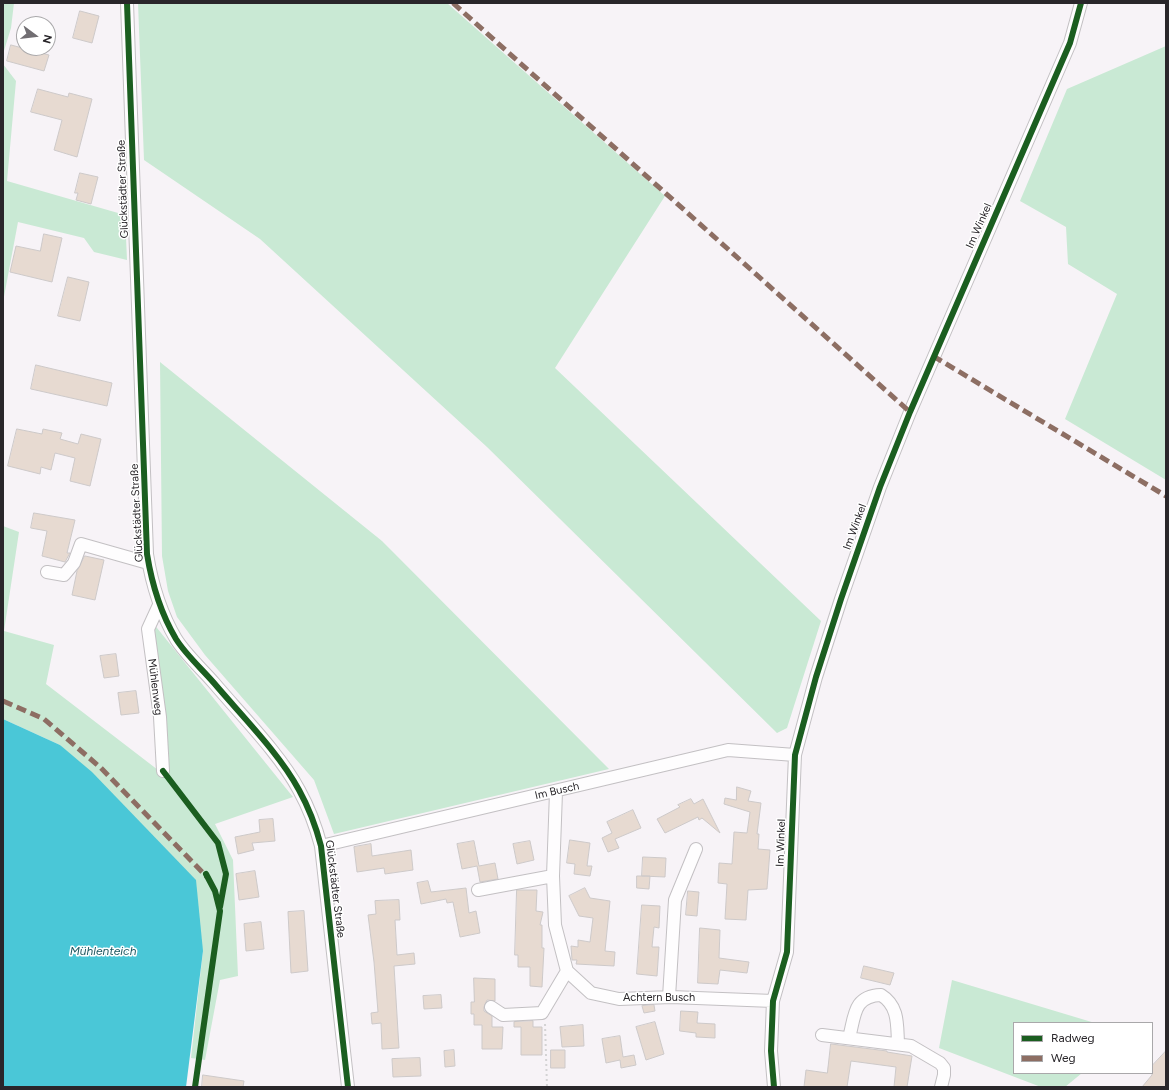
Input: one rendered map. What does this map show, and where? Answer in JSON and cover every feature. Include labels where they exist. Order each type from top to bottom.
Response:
[{"type":"street","name":"Glückstädter Straße","points":[[127,3],[148,563],[158,605],[177,640],[256,732],[288,772],[299,789],[311,814],[322,846],[348,1087]]},
{"type":"street","name":"Im Winkel","points":[[774,1087],[771,1050],[773,1001],[787,952],[795,755],[816,677],[838,606],[880,487],[933,356],[1070,43],[1081,3]]},
{"type":"street","points":[[47,572],[64,575],[74,563],[81,544],[148,563]]},
{"type":"street","name":"Mühlenweg","points":[[158,605],[148,629],[160,717],[163,771]]},
{"type":"street","name":"Im Busch","points":[[322,846],[556,792],[728,750],[795,755]]},
{"type":"street","points":[[491,1007],[504,1015],[542,1014],[567,971],[555,925],[552,876],[556,792]]},
{"type":"street","points":[[669,997],[675,900],[696,849]]},
{"type":"street","points":[[478,890],[552,876]]},
{"type":"street","name":"Achtern Busch","points":[[567,971],[591,992],[619,999],[669,997],[773,1001]]},
{"type":"street","points":[[849,1038],[855,1012],[860,1004],[866,997],[881,995],[890,1000],[894,1007],[898,1044]]},
{"type":"street","points":[[822,1034],[911,1046],[940,1063],[944,1068],[941,1087]]},
{"type":"path","points":[[545,1020],[547,1087]]},
{"type":"green space","points":[[3,3],[14,3],[11,28],[3,54]]},
{"type":"green space","points":[[138,3],[447,3],[665,196],[555,368],[821,621],[787,728],[777,733],[487,447],[260,239],[144,160]]},
{"type":"green space","points":[[1166,46],[1166,480],[1065,419],[1117,294],[1068,264],[1066,227],[1020,201],[1067,89]]},
{"type":"green space","points":[[3,64],[16,81],[7,181],[125,215],[127,260],[94,252],[84,238],[18,222],[3,302]]},
{"type":"green space","points":[[160,362],[382,541],[609,769],[334,834],[314,780],[205,655],[177,617],[168,591],[162,556]]},
{"type":"green space","points":[[3,526],[19,532],[4,631],[54,645],[46,684],[158,770],[153,623],[293,797],[215,824],[233,860],[238,976],[220,980],[205,1060],[191,1058],[203,951],[60,745],[3,719]]},
{"type":"green space","points":[[952,980],[1092,1022],[1013,1022],[1013,1074],[1081,1074],[1065,1087],[1041,1087],[939,1048]]},
{"type":"water","name":"Mühlenteich","points":[[3,719],[60,745],[92,772],[196,880],[203,951],[186,1087],[3,1087]]},
{"type":"building","points":[[80,11],[99,16],[92,43],[73,38]]},
{"type":"building","points":[[11,45],[16,46],[16,56],[49,56],[44,71],[7,61]]},
{"type":"building","points":[[38,89],[68,97],[69,93],[92,99],[77,157],[54,150],[62,120],[31,112]]},
{"type":"building","points":[[80,173],[98,177],[91,204],[76,200],[78,193],[75,193]]},
{"type":"building","points":[[44,234],[62,238],[52,282],[10,272],[16,246],[40,251]]},
{"type":"building","points":[[68,277],[89,282],[80,321],[58,316]]},
{"type":"building","points":[[36,365],[112,383],[107,406],[31,389]]},
{"type":"building","points":[[17,429],[42,434],[43,429],[62,433],[60,439],[78,444],[81,434],[101,439],[90,486],[70,481],[75,458],[55,453],[51,470],[41,467],[40,474],[8,466]]},
{"type":"building","points":[[34,513],[75,520],[67,553],[70,553],[65,562],[42,556],[47,531],[31,528]]},
{"type":"building","points":[[85,556],[104,560],[95,600],[72,595],[77,571]]},
{"type":"building","points":[[116,654],[119,676],[104,678],[100,656]]},
{"type":"building","points":[[136,691],[139,713],[121,715],[118,693]]},
{"type":"building","points":[[737,787],[751,791],[748,801],[761,803],[757,834],[759,834],[758,849],[770,850],[767,889],[748,890],[746,920],[725,919],[727,884],[718,883],[719,863],[732,864],[734,832],[747,833],[750,812],[724,804],[725,798],[736,800]]},
{"type":"building","points":[[691,799],[694,804],[703,799],[720,833],[702,818],[699,820],[698,817],[665,833],[657,819],[680,807],[678,805]]},
{"type":"building","points":[[633,810],[641,828],[615,839],[619,848],[608,852],[602,838],[612,833],[607,822]]},
{"type":"building","points":[[273,819],[275,841],[252,843],[254,850],[238,854],[235,837],[260,832],[259,820]]},
{"type":"building","points":[[570,840],[590,843],[587,866],[592,866],[590,876],[574,874],[575,864],[567,863]]},
{"type":"building","points":[[474,841],[479,866],[495,863],[498,879],[480,882],[477,866],[462,869],[457,844]]},
{"type":"building","points":[[530,841],[534,860],[517,864],[513,844]]},
{"type":"building","points":[[371,844],[372,856],[411,850],[413,870],[385,874],[384,868],[357,872],[354,847]]},
{"type":"building","points":[[643,857],[666,858],[665,877],[642,876]]},
{"type":"building","points":[[255,871],[259,897],[239,900],[236,874]]},
{"type":"building","points":[[637,876],[650,876],[649,889],[637,888]]},
{"type":"building","points":[[428,881],[431,892],[466,888],[469,913],[476,911],[480,933],[460,937],[453,902],[447,903],[446,899],[421,904],[417,883]]},
{"type":"building","points":[[585,888],[590,898],[610,901],[605,951],[615,952],[614,966],[576,964],[577,960],[572,960],[571,946],[578,947],[578,940],[590,942],[593,918],[579,916],[569,896]]},
{"type":"building","points":[[517,890],[537,890],[536,911],[543,912],[540,925],[542,925],[542,948],[544,948],[542,987],[530,986],[530,967],[518,967],[518,955],[515,955]]},
{"type":"building","points":[[688,891],[699,892],[697,916],[686,915]]},
{"type":"building","points":[[399,900],[400,920],[395,920],[397,955],[414,953],[415,964],[394,966],[399,1048],[382,1049],[381,1023],[372,1024],[371,1013],[378,1012],[368,915],[376,914],[375,901]]},
{"type":"building","points":[[642,905],[660,906],[659,928],[654,927],[652,947],[659,947],[657,976],[637,974]]},
{"type":"building","points":[[304,911],[308,971],[291,973],[288,912]]},
{"type":"building","points":[[261,922],[264,949],[246,951],[244,924]]},
{"type":"building","points":[[700,928],[720,930],[719,958],[749,962],[747,973],[720,970],[718,984],[698,983]]},
{"type":"building","points":[[864,966],[894,973],[890,985],[861,978]]},
{"type":"building","points":[[474,978],[495,979],[495,1001],[487,1000],[484,1011],[492,1016],[492,1027],[503,1027],[502,1049],[482,1049],[482,1025],[474,1025],[474,1014],[471,1014],[471,1002],[474,1002]]},
{"type":"building","points":[[441,995],[442,1008],[424,1009],[423,996]]},
{"type":"building","points":[[654,1005],[655,1011],[644,1013],[642,1006]]},
{"type":"building","points":[[681,1011],[698,1012],[697,1023],[715,1024],[715,1038],[696,1037],[696,1033],[680,1031]]},
{"type":"building","points":[[533,1021],[533,1027],[542,1027],[542,1055],[521,1055],[521,1027],[514,1027],[514,1022]]},
{"type":"building","points":[[655,1022],[664,1054],[646,1060],[636,1027]]},
{"type":"building","points":[[583,1025],[584,1046],[562,1047],[560,1027]]},
{"type":"building","points":[[620,1036],[623,1057],[634,1055],[636,1065],[621,1068],[620,1060],[606,1063],[602,1039]]},
{"type":"building","points":[[831,1044],[887,1051],[912,1056],[907,1087],[894,1087],[896,1067],[851,1061],[847,1087],[804,1087],[806,1070],[827,1073]]},
{"type":"building","points":[[454,1050],[455,1066],[445,1067],[444,1051]]},
{"type":"building","points":[[551,1050],[565,1050],[565,1068],[551,1068]]},
{"type":"building","points":[[1166,1051],[1166,1087],[1142,1087],[1153,1074],[1153,1065]]},
{"type":"building","points":[[420,1058],[421,1076],[393,1077],[392,1059]]},
{"type":"building","points":[[203,1075],[244,1081],[243,1087],[202,1087]]},
{"type":"marked path","points":[[453,3],[910,412]]},
{"type":"marked path","points":[[933,356],[1166,496]]},
{"type":"marked path","points":[[3,701],[44,719],[101,768],[207,877]]},
{"type":"cycle path","points":[[127,3],[147,554],[149,565],[154,587],[165,619],[176,639],[189,656],[260,735],[282,763],[299,790],[312,818],[321,846],[348,1087]]},
{"type":"cycle path","points":[[774,1087],[771,1051],[773,1001],[787,952],[795,755],[816,677],[841,599],[880,487],[910,412],[1070,43],[1081,3]]},
{"type":"cycle path","points":[[163,771],[218,843],[226,874],[220,907]]},
{"type":"cycle path","points":[[195,1087],[220,911],[215,891],[206,874]]}]
